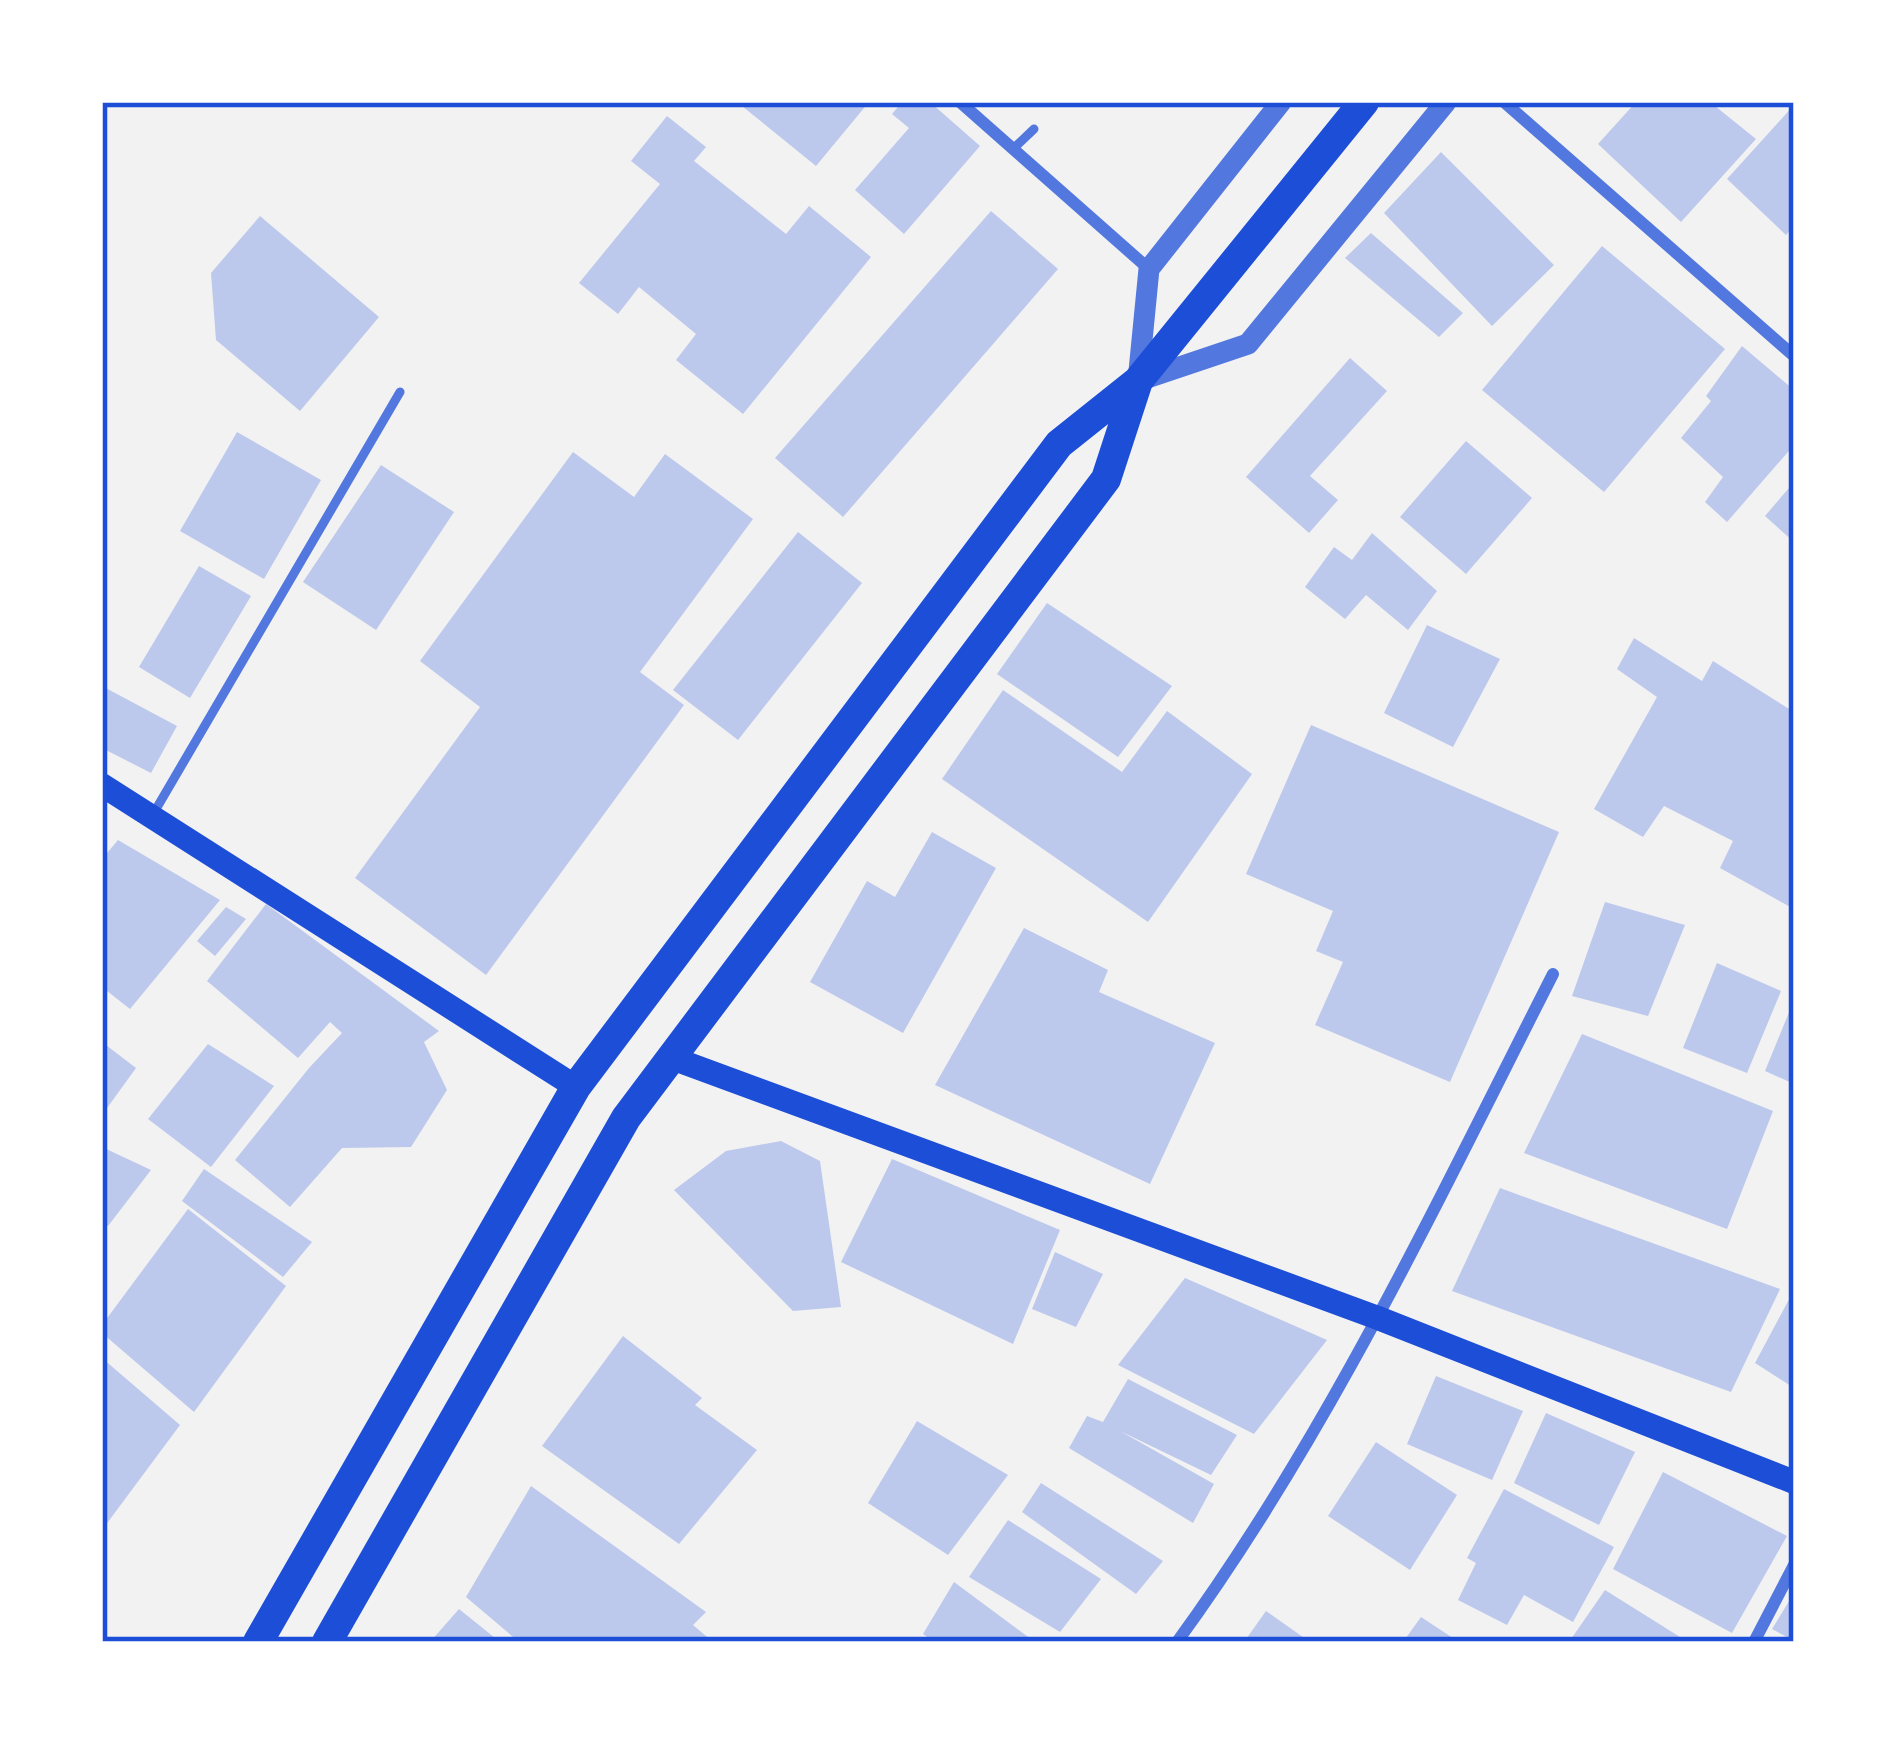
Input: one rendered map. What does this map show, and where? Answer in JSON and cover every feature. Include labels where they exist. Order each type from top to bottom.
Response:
[{"type":"main road","points":[[258,1642],[576,1087],[1059,443],[1138,381],[1364,102]]},
{"type":"main road","points":[[327,1642],[626,1118],[1106,478],[1138,381]]},
{"type":"main road","points":[[102,785],[576,1087]]},
{"type":"main road","points":[[669,1057],[1378,1318],[1794,1482]]},
{"type":"street","points":[[960,102],[1149,269]]},
{"type":"street","points":[[1281,102],[1149,269],[1138,381],[1248,344],[1446,102]]},
{"type":"street","points":[[1504,102],[1794,356]]},
{"type":"street","points":[[1178,1642],[1238,1559],[1378,1318],[1552,974]]},
{"type":"street","points":[[1754,1642],[1794,1565]]},
{"type":"lane","points":[[1014,148],[1034,129]]},
{"type":"lane","points":[[152,816],[400,392]]},
{"type":"building","points":[[737,102],[869,102],[816,166]]},
{"type":"building","points":[[902,102],[930,102],[980,146],[904,234],[855,190],[909,128],[892,114]]},
{"type":"building","points":[[1636,102],[1710,102],[1756,139],[1681,222],[1598,144]]},
{"type":"building","points":[[1794,105],[1794,226],[1786,235],[1727,179]]},
{"type":"building","points":[[667,116],[706,147],[694,161],[786,234],[809,206],[871,257],[743,414],[676,360],[696,334],[639,287],[618,314],[579,283],[660,184],[631,161]]},
{"type":"building","points":[[1441,152],[1554,265],[1492,326],[1384,213]]},
{"type":"building","points":[[991,211],[1058,269],[843,517],[775,458]]},
{"type":"building","points":[[260,216],[379,317],[300,411],[216,340],[211,273]]},
{"type":"building","points":[[1371,233],[1463,313],[1439,337],[1345,258]]},
{"type":"building","points":[[1602,246],[1725,349],[1604,492],[1482,390]]},
{"type":"building","points":[[1742,346],[1794,390],[1794,445],[1727,522],[1705,502],[1723,477],[1681,438],[1711,401],[1706,396]]},
{"type":"building","points":[[1350,358],[1387,391],[1310,476],[1338,500],[1309,533],[1246,477]]},
{"type":"building","points":[[237,432],[321,480],[264,579],[180,531]]},
{"type":"building","points":[[1466,441],[1532,498],[1466,574],[1400,517]]},
{"type":"building","points":[[573,452],[634,497],[665,454],[753,519],[640,672],[684,705],[486,975],[355,878],[480,707],[420,661]]},
{"type":"building","points":[[381,465],[454,512],[376,630],[303,582]]},
{"type":"building","points":[[1794,482],[1794,542],[1765,516]]},
{"type":"building","points":[[798,532],[862,583],[738,740],[673,690]]},
{"type":"building","points":[[1372,533],[1437,591],[1408,630],[1366,595],[1345,619],[1305,587],[1334,547],[1352,560]]},
{"type":"building","points":[[199,566],[251,596],[190,698],[139,667]]},
{"type":"building","points":[[1047,603],[1172,686],[1118,757],[997,674]]},
{"type":"building","points":[[1427,625],[1500,659],[1453,747],[1384,713]]},
{"type":"building","points":[[1634,638],[1702,681],[1713,661],[1794,712],[1794,909],[1720,868],[1733,841],[1664,806],[1643,837],[1594,809],[1657,697],[1617,669]]},
{"type":"building","points":[[102,686],[177,726],[151,773],[102,748]]},
{"type":"building","points":[[1003,690],[1122,772],[1167,711],[1252,774],[1148,922],[942,779]]},
{"type":"building","points":[[1311,725],[1559,832],[1450,1082],[1315,1025],[1343,962],[1316,951],[1333,911],[1246,874]]},
{"type":"building","points":[[932,832],[996,868],[903,1033],[810,982],[867,881],[895,897]]},
{"type":"building","points":[[118,840],[220,900],[130,1009],[102,987],[102,859]]},
{"type":"building","points":[[1605,902],[1685,925],[1648,1016],[1572,996]]},
{"type":"building","points":[[266,904],[439,1031],[424,1042],[447,1090],[411,1147],[342,1148],[290,1207],[235,1160],[342,1033],[330,1022],[298,1058],[207,981]]},
{"type":"building","points":[[226,907],[246,919],[215,956],[197,941]]},
{"type":"building","points":[[1024,928],[1108,970],[1099,992],[1215,1043],[1150,1184],[935,1085]]},
{"type":"building","points":[[1717,963],[1781,991],[1747,1073],[1683,1048]]},
{"type":"building","points":[[1794,1000],[1794,1084],[1765,1071]]},
{"type":"building","points":[[1582,1034],[1773,1111],[1727,1229],[1524,1153]]},
{"type":"building","points":[[102,1042],[136,1068],[102,1115]]},
{"type":"building","points":[[208,1044],[274,1086],[211,1167],[148,1119]]},
{"type":"building","points":[[781,1141],[820,1161],[841,1307],[793,1311],[674,1190],[726,1151]]},
{"type":"building","points":[[102,1147],[151,1170],[108,1226],[102,1222]]},
{"type":"building","points":[[892,1159],[1060,1230],[1013,1344],[841,1262]]},
{"type":"building","points":[[204,1169],[312,1242],[283,1277],[182,1201]]},
{"type":"building","points":[[1500,1188],[1780,1289],[1731,1392],[1452,1291]]},
{"type":"building","points":[[188,1209],[286,1286],[194,1412],[102,1333],[102,1325]]},
{"type":"building","points":[[1055,1252],[1103,1274],[1076,1327],[1032,1309]]},
{"type":"building","points":[[1185,1278],[1327,1340],[1254,1434],[1118,1365]]},
{"type":"building","points":[[1794,1290],[1794,1388],[1755,1363]]},
{"type":"building","points":[[623,1336],[702,1398],[695,1405],[757,1450],[679,1544],[542,1446]]},
{"type":"building","points":[[102,1358],[180,1425],[102,1530]]},
{"type":"building","points":[[1436,1376],[1523,1411],[1492,1480],[1407,1444]]},
{"type":"building","points":[[1128,1379],[1237,1435],[1211,1475],[1120,1431],[1214,1484],[1193,1523],[1069,1448],[1087,1416],[1103,1422]]},
{"type":"building","points":[[1546,1413],[1635,1452],[1599,1525],[1514,1483]]},
{"type":"building","points":[[917,1421],[1008,1475],[948,1555],[868,1503]]},
{"type":"building","points":[[1376,1442],[1457,1495],[1410,1570],[1328,1516]]},
{"type":"building","points":[[1663,1472],[1787,1536],[1732,1633],[1613,1569]]},
{"type":"building","points":[[1041,1483],[1163,1561],[1136,1594],[1022,1512]]},
{"type":"building","points":[[531,1486],[706,1612],[693,1625],[713,1642],[519,1642],[466,1597]]},
{"type":"building","points":[[1504,1489],[1614,1547],[1573,1622],[1524,1595],[1507,1625],[1458,1600],[1476,1563],[1467,1558]]},
{"type":"building","points":[[1008,1520],[1101,1579],[1060,1632],[969,1577]]},
{"type":"building","points":[[954,1582],[1035,1642],[934,1642],[923,1634]]},
{"type":"building","points":[[1605,1590],[1688,1642],[1569,1642]]},
{"type":"building","points":[[1794,1593],[1794,1641],[1772,1629]]},
{"type":"building","points":[[459,1609],[500,1642],[430,1642]]},
{"type":"building","points":[[1266,1611],[1310,1642],[1244,1642]]},
{"type":"building","points":[[1421,1617],[1459,1642],[1403,1642]]}]
